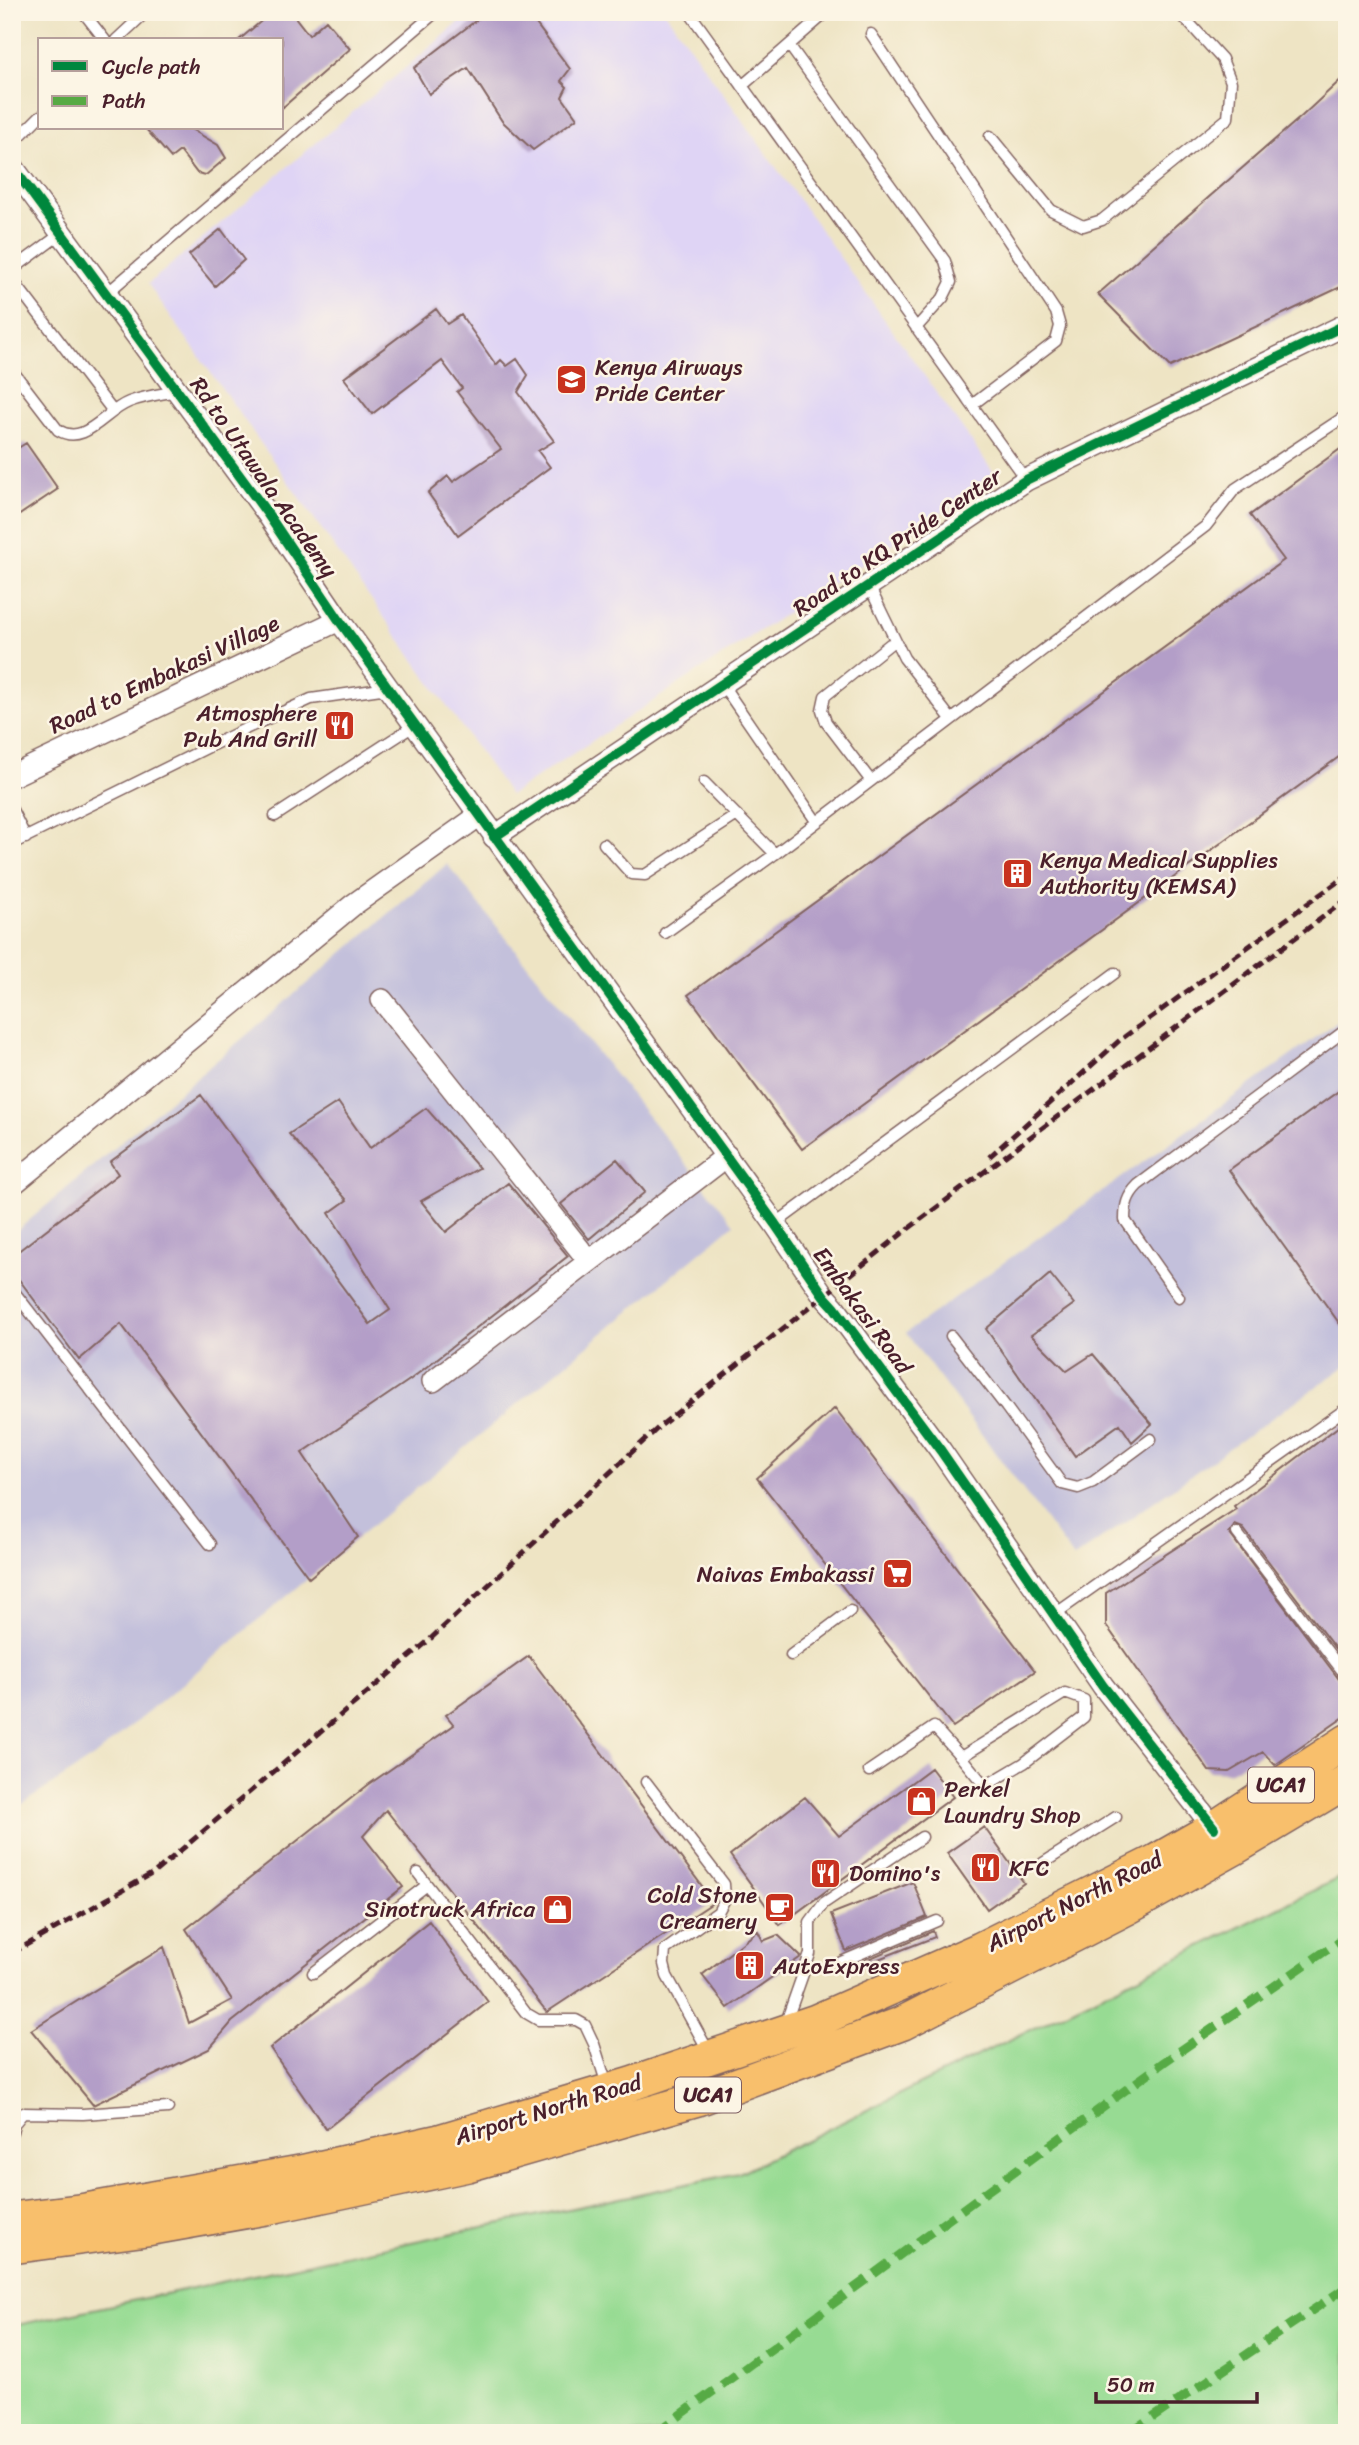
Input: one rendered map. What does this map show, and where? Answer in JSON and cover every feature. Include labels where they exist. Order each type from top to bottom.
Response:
[{"type":"main road","name":"Airport North Road","points":[[12,2219],[80,2211],[300,2172],[439,2141],[609,2091],[816,2021],[980,1949],[1156,1861],[1214,1828],[1347,1741]]},
{"type":"main road","name":"Airport North Road","points":[[12,2247],[147,2229],[266,2208],[468,2165],[698,2099],[903,2023],[1128,1908],[1347,1781]]},
{"type":"street","name":"Rd to Utawala Academy","points":[[12,166],[267,513],[339,620],[480,815]]},
{"type":"street","name":"Road to KQ Pride Center","points":[[494,837],[1026,480],[1347,324]]},
{"type":"street","name":"Road to Embakasi Village","points":[[12,776],[339,620]]},
{"type":"street","name":"Embakasi Road","points":[[480,815],[727,1156],[824,1296],[941,1451],[1103,1686],[1214,1828]]},
{"type":"street","points":[[12,1185],[353,905],[480,815]]},
{"type":"street","points":[[382,1000],[589,1261]]},
{"type":"street","points":[[433,1381],[727,1156]]},
{"type":"lane","points":[[83,12],[103,38]]},
{"type":"lane","points":[[118,38],[146,12]]},
{"type":"lane","points":[[106,294],[436,12]]},
{"type":"lane","points":[[689,12],[1026,480]]},
{"type":"lane","points":[[742,86],[827,12]]},
{"type":"lane","points":[[989,136],[1051,211],[1083,226],[1102,220],[1228,118],[1231,82],[1222,60],[1179,12]]},
{"type":"lane","points":[[871,34],[1056,312],[1060,326],[1056,341],[972,405]]},
{"type":"lane","points":[[789,45],[945,261],[951,282],[943,298],[916,328]]},
{"type":"lane","points":[[12,144],[38,118]]},
{"type":"lane","points":[[12,271],[62,233]]},
{"type":"lane","points":[[12,279],[112,410]]},
{"type":"lane","points":[[12,370],[58,430],[64,434],[85,433],[112,410],[127,402],[178,391]]},
{"type":"lane","points":[[666,933],[775,854],[1206,526],[1235,489],[1347,415]]},
{"type":"lane","points":[[869,586],[904,658],[951,719]]},
{"type":"lane","points":[[871,781],[826,722],[822,710],[825,695],[890,644]]},
{"type":"lane","points":[[722,684],[816,821]]},
{"type":"lane","points":[[12,844],[310,699],[389,688]]},
{"type":"lane","points":[[275,816],[415,725]]},
{"type":"lane","points":[[704,782],[775,854]]},
{"type":"lane","points":[[12,810],[26,838]]},
{"type":"lane","points":[[604,844],[631,874],[645,875],[737,816]]},
{"type":"lane","points":[[775,1224],[1115,973]]},
{"type":"lane","points":[[1179,1297],[1125,1220],[1129,1194],[1347,1029]]},
{"type":"lane","points":[[12,1290],[210,1544]]},
{"type":"lane","points":[[951,1336],[1062,1484],[1078,1488],[1093,1482],[1151,1439]]},
{"type":"lane","points":[[1055,1614],[1347,1408]]},
{"type":"lane","points":[[1237,1533],[1347,1678]]},
{"type":"lane","points":[[791,1655],[850,1611]]},
{"type":"lane","points":[[1084,1700],[1103,1686]]},
{"type":"lane","points":[[961,1757],[1065,1693],[1084,1700]]},
{"type":"lane","points":[[869,1771],[934,1727],[985,1786],[1042,1751],[1084,1717],[1084,1700]]},
{"type":"lane","points":[[646,1782],[724,1884],[725,1899],[718,1912],[665,1951],[664,1964],[667,1976],[711,2056]]},
{"type":"lane","points":[[1043,1863],[1116,1817]]},
{"type":"lane","points":[[782,2033],[810,1954],[810,1922],[824,1903],[922,1837]]},
{"type":"lane","points":[[418,1873],[526,2013],[538,2020],[576,2020],[585,2025],[609,2091]]},
{"type":"lane","points":[[313,1973],[427,1885]]},
{"type":"lane","points":[[841,1962],[937,1921]]},
{"type":"lane","points":[[12,2132],[14,2124],[23,2113],[83,2114],[168,2108]]},
{"type":"shaded area","name":"Kenya Airways Pride Center","points":[[472,12],[665,12],[996,476],[510,795],[148,284]]},
{"type":"shaded area","points":[[447,864],[734,1224],[95,1756],[12,1811],[12,1235]]},
{"type":"shaded area","points":[[1347,1015],[1347,1365],[1074,1558],[906,1333]]},
{"type":"green space","points":[[1347,1874],[1347,2433],[12,2433],[12,2326],[739,2173]]},
{"type":"building","points":[[272,12],[291,12],[309,35],[326,20],[350,49],[284,106],[284,38],[241,38]]},
{"type":"building","points":[[487,12],[527,12],[570,69],[561,81],[567,87],[562,97],[577,118],[533,150],[502,121],[468,68],[429,94],[414,68]]},
{"type":"building","points":[[1347,74],[1347,284],[1170,367],[1098,294]]},
{"type":"building","points":[[147,130],[192,130],[218,145],[226,158],[206,175],[197,173],[180,151],[171,158]]},
{"type":"building","points":[[221,229],[244,260],[215,286],[189,255]]},
{"type":"building","points":[[436,309],[447,324],[461,315],[496,365],[501,360],[507,366],[517,359],[528,375],[518,392],[554,441],[538,451],[550,467],[458,535],[428,493],[448,476],[453,482],[501,449],[457,392],[462,388],[442,361],[372,414],[344,378]]},
{"type":"building","points":[[26,443],[58,489],[12,520],[12,452]]},
{"type":"building","name":"Kenya Medical Supplies Authority (KEMSA)","points":[[1347,444],[1347,751],[802,1149],[688,995],[1284,560],[1250,515]]},
{"type":"building","points":[[1347,1085],[1347,1334],[1229,1170]]},
{"type":"building","points":[[201,1095],[370,1324],[390,1310],[329,1213],[347,1200],[289,1134],[338,1102],[370,1148],[426,1108],[479,1168],[421,1201],[446,1232],[508,1183],[568,1256],[411,1379],[302,1453],[358,1537],[309,1578],[121,1324],[79,1360],[12,1270],[12,1256],[118,1174],[110,1162]]},
{"type":"building","points":[[617,1159],[645,1192],[589,1239],[561,1204]]},
{"type":"building","points":[[1050,1274],[1074,1304],[1031,1335],[1067,1371],[1093,1354],[1152,1424],[1132,1442],[1120,1424],[1075,1456],[986,1329]]},
{"type":"building","name":"Naivas Embakassi","points":[[835,1408],[1035,1671],[953,1727],[757,1478]]},
{"type":"building","points":[[1347,1420],[1347,1664],[1243,1528],[1235,1525],[1229,1533],[1341,1682],[1347,1685],[1347,1715],[1275,1765],[1263,1752],[1229,1772],[1209,1771],[1106,1625],[1106,1593],[1236,1509],[1234,1506]]},
{"type":"building","points":[[529,1656],[714,1902],[547,2012],[386,1810],[363,1836],[403,1887],[232,2022],[209,2049],[93,2105],[31,2030],[164,1947],[189,2023],[232,2000],[186,1929],[368,1785],[454,1725],[446,1715]]},
{"type":"building","points":[[931,1768],[953,1797],[780,1925],[730,1855],[805,1797],[839,1836]]},
{"type":"building","name":"KFC","points":[[984,1827],[1024,1883],[987,1909],[947,1853]]},
{"type":"building","points":[[913,1882],[927,1917],[846,1951],[831,1914]]},
{"type":"building","points":[[429,1921],[488,2002],[326,2129],[270,2048]]},
{"type":"building","name":"AutoExpress","points":[[758,1931],[763,1941],[778,1935],[801,1957],[728,2008],[702,1975]]},
{"type":"building","points":[[933,1931],[935,1937],[853,1969],[852,1966]]},
{"type":"railway","points":[[989,1157],[1120,1040],[1347,875]]},
{"type":"railway","points":[[12,1953],[155,1872],[427,1642],[659,1427],[908,1229],[1347,899]]},
{"type":"marked path","points":[[656,2433],[1164,2062],[1347,1936]]},
{"type":"marked path","points":[[1130,2433],[1347,2287]]},
{"type":"cycle path","points":[[12,166],[267,513],[339,620],[775,1224],[824,1296],[941,1451],[1103,1686],[1214,1828]]},
{"type":"cycle path","points":[[494,837],[1026,480],[1347,324]]},
{"type":"place","name":"Kenya Airways Pride Center","points":[[572,380]]},
{"type":"place","name":"Atmosphere Pub And Grill","points":[[340,726]]},
{"type":"place","name":"Kenya Medical Supplies Authority (KEMSA)","points":[[1017,873]]},
{"type":"place","name":"Naivas Embakassi","points":[[897,1574]]},
{"type":"place","name":"Perkel Laundry Shop","points":[[921,1802]]},
{"type":"place","name":"KFC","points":[[986,1868]]},
{"type":"place","name":"Domino's","points":[[826,1873]]},
{"type":"place","name":"Cold Stone Creamery","points":[[780,1908]]},
{"type":"place","name":"Sinotruck Africa","points":[[558,1909]]},
{"type":"place","name":"AutoExpress","points":[[750,1966]]}]
